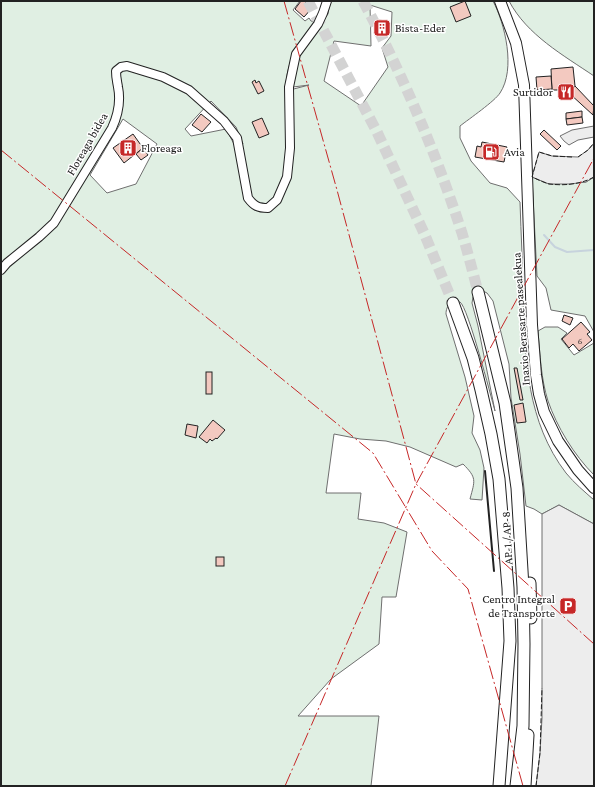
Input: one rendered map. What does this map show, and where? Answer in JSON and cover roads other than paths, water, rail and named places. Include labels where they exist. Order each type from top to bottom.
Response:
[{"type":"highway","name":"AP-1 / AP-8","points":[[478,292],[505,404],[517,488],[523,587],[523,726],[516,786]]},
{"type":"highway","name":"AP-1 / AP-8","points":[[453,303],[473,358],[491,434],[499,479],[508,588],[510,642],[500,786]]},
{"type":"highway","points":[[520,533],[528,560],[531,599],[531,680],[525,786]]},
{"type":"main road","name":"Inaxio Berasarte pasealekua","points":[[500,1],[512,30],[522,70],[525,108],[532,325],[539,394],[544,412],[558,441],[578,470],[594,488]]},
{"type":"street","name":"Floreaga bidea","points":[[1,270],[7,263],[54,223],[112,128],[118,115],[120,102],[116,72],[121,67],[127,66],[162,77],[189,90],[224,121],[237,138],[248,198],[253,205],[260,208],[268,208],[277,200],[287,177],[290,148],[289,87],[296,54],[318,24],[327,1]]},
{"type":"waterway","points":[[544,235],[555,247],[567,252],[594,250]]},
{"type":"tunnel","points":[[308,1],[377,132],[424,233],[453,303]]},
{"type":"tunnel","points":[[363,1],[392,57],[430,144],[462,233],[478,292]]},
{"type":"place","name":"Bista-Eder","points":[[382,28]]},
{"type":"place","name":"Surtidor","points":[[566,92]]},
{"type":"place","name":"Floreaga","points":[[128,148]]},
{"type":"place","name":"Avia","points":[[491,152]]},
{"type":"place","name":"Centro Integral de Transporte","points":[[568,606]]}]
